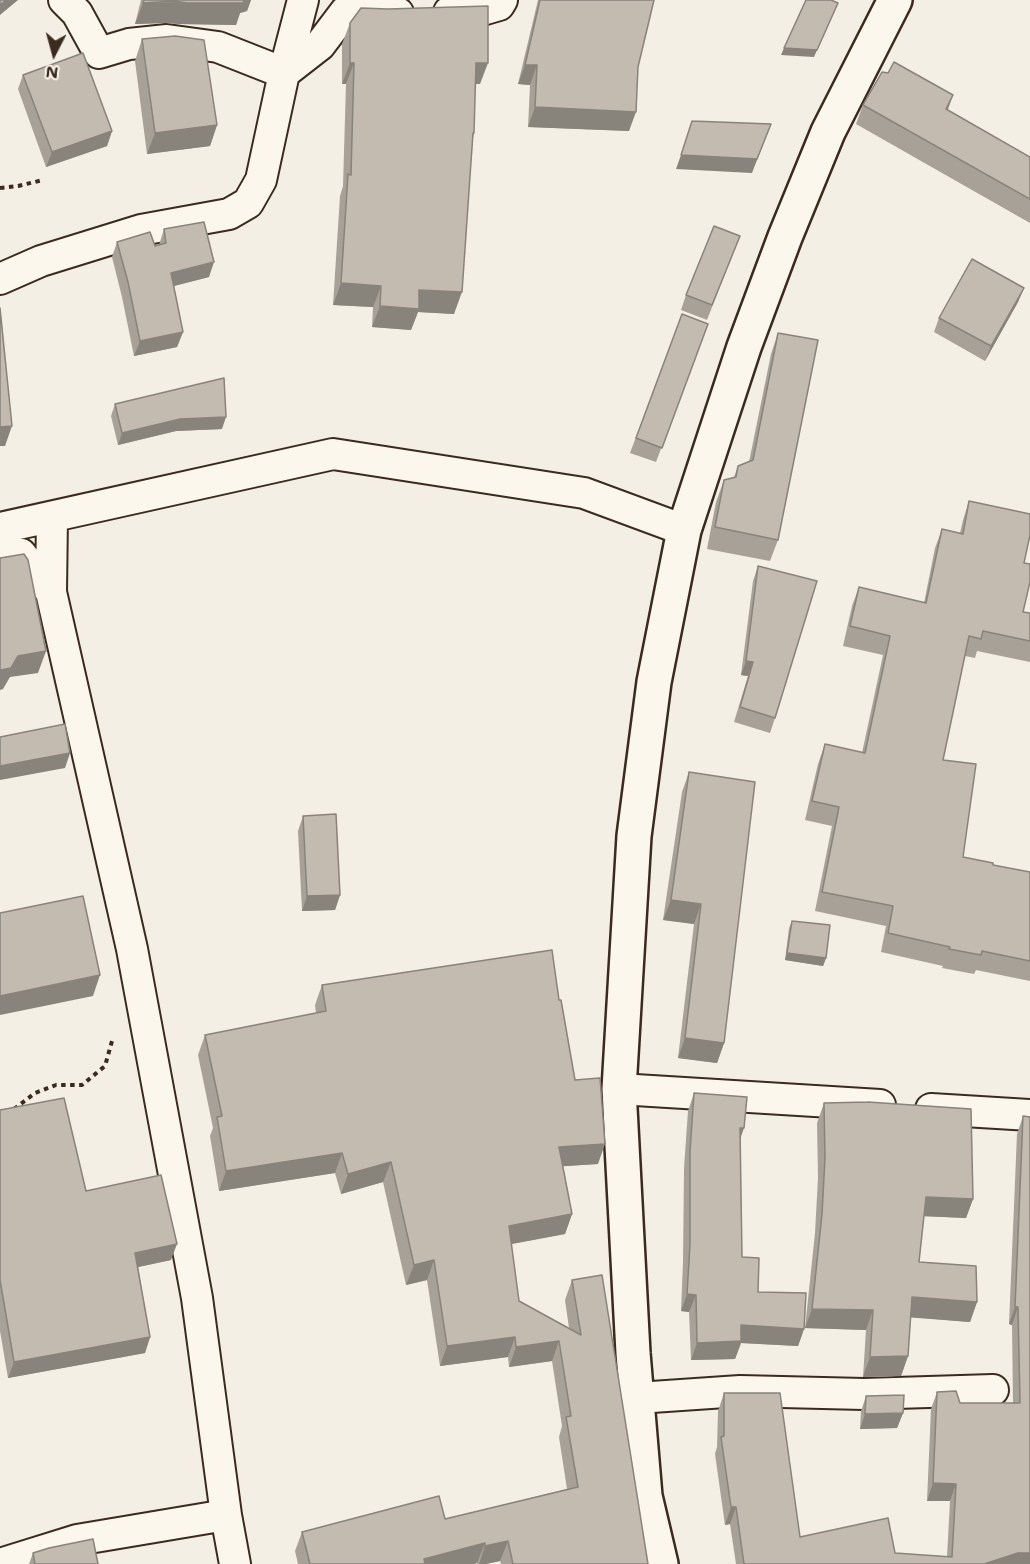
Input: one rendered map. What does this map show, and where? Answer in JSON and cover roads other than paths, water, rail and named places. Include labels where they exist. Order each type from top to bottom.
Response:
[{"type":"street","points":[[64,0],[77,13],[99,53],[129,44],[167,40],[218,47],[284,73]]},
{"type":"street","points":[[0,279],[40,261],[141,230],[229,214],[248,203],[261,180],[284,73],[303,0]]},
{"type":"street","points":[[284,73],[320,45],[345,12],[482,10],[499,5],[502,0]]},
{"type":"street","points":[[661,1564],[645,1496],[633,1353],[619,1089],[634,836],[654,682],[684,530],[744,347],[789,226],[828,132],[895,0]]},
{"type":"street","points":[[0,528],[333,454],[584,493],[684,530]]},
{"type":"street","points":[[52,517],[51,592],[132,949],[197,1298],[226,1515],[235,1564]]},
{"type":"street","points":[[0,556],[21,554],[51,592]]},
{"type":"street","points":[[619,1089],[1030,1115]]},
{"type":"street","points":[[637,1398],[740,1391],[864,1394],[993,1390]]},
{"type":"street","points":[[0,1564],[77,1540],[226,1515]]}]
